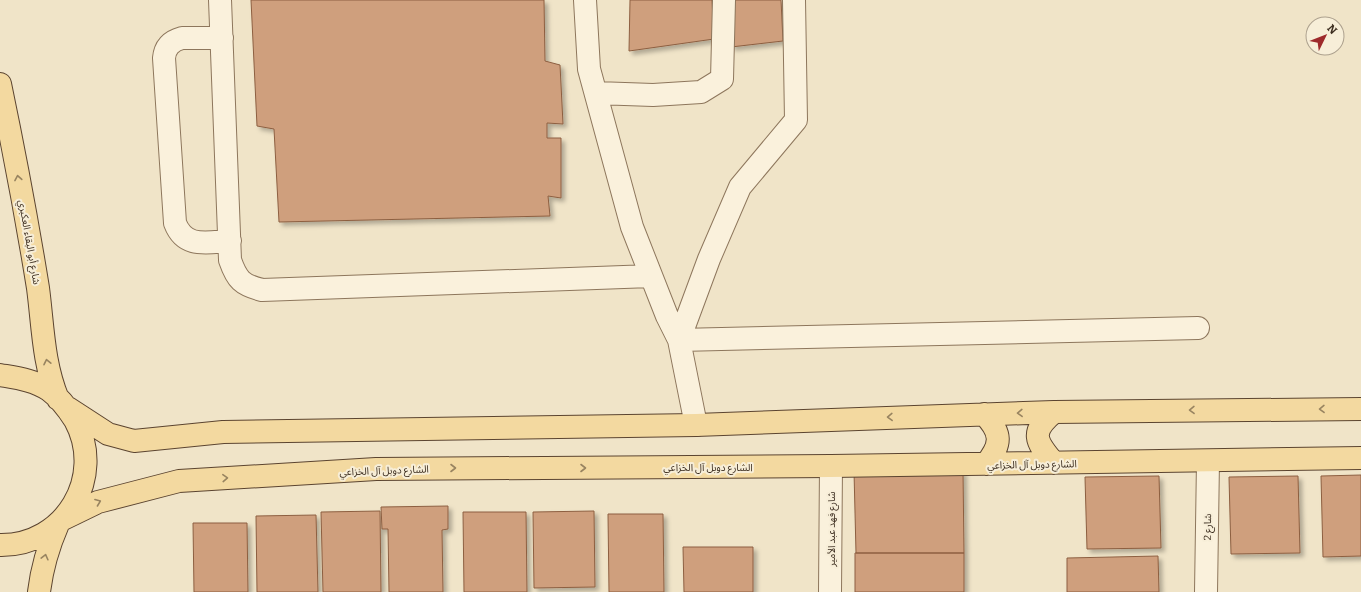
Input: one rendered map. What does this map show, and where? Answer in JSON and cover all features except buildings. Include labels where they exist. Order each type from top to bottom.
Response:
[{"type":"main road","name":"شارع أبو البقاء العكبري","points":[[0,84],[11,136],[38,289],[45,356],[52,383],[63,404]]},
{"type":"main road","points":[[0,375],[26,379],[49,390],[63,404],[108,434],[134,441],[223,432],[696,425],[1054,412],[1361,409]]},
{"type":"main road","points":[[40,592],[42,569],[47,548],[61,521],[75,503],[84,480],[86,455],[80,430],[63,404]]},
{"type":"main road","points":[[1054,412],[1041,423],[1037,434],[1040,445],[1054,463]]},
{"type":"main road","points":[[984,414],[993,424],[997,433],[998,443],[995,453],[986,464]]},
{"type":"main road","name":"الشارع دوبل آل الخزاعي","points":[[61,521],[98,502],[179,481],[376,469],[832,466],[1361,458]]},
{"type":"main road","points":[[0,545],[13,545],[37,538],[61,521]]},
{"type":"street","points":[[220,0],[230,260],[235,275],[247,286],[262,290],[651,276]]},
{"type":"street","points":[[585,0],[588,69],[596,93],[632,227],[667,316],[679,340],[696,425]]},
{"type":"street","points":[[596,93],[653,95],[701,92],[722,79],[724,0]]},
{"type":"street","points":[[679,340],[709,260],[740,187],[796,120],[794,0]]},
{"type":"street","points":[[222,38],[176,39],[167,47],[164,58],[175,224],[184,238],[191,241],[230,241]]},
{"type":"street","points":[[679,340],[1198,328]]},
{"type":"street","name":"شارع 2","points":[[1206,592],[1208,461]]},
{"type":"street","name":"شارع فهد عبد الأمير","points":[[830,592],[832,466]]}]
